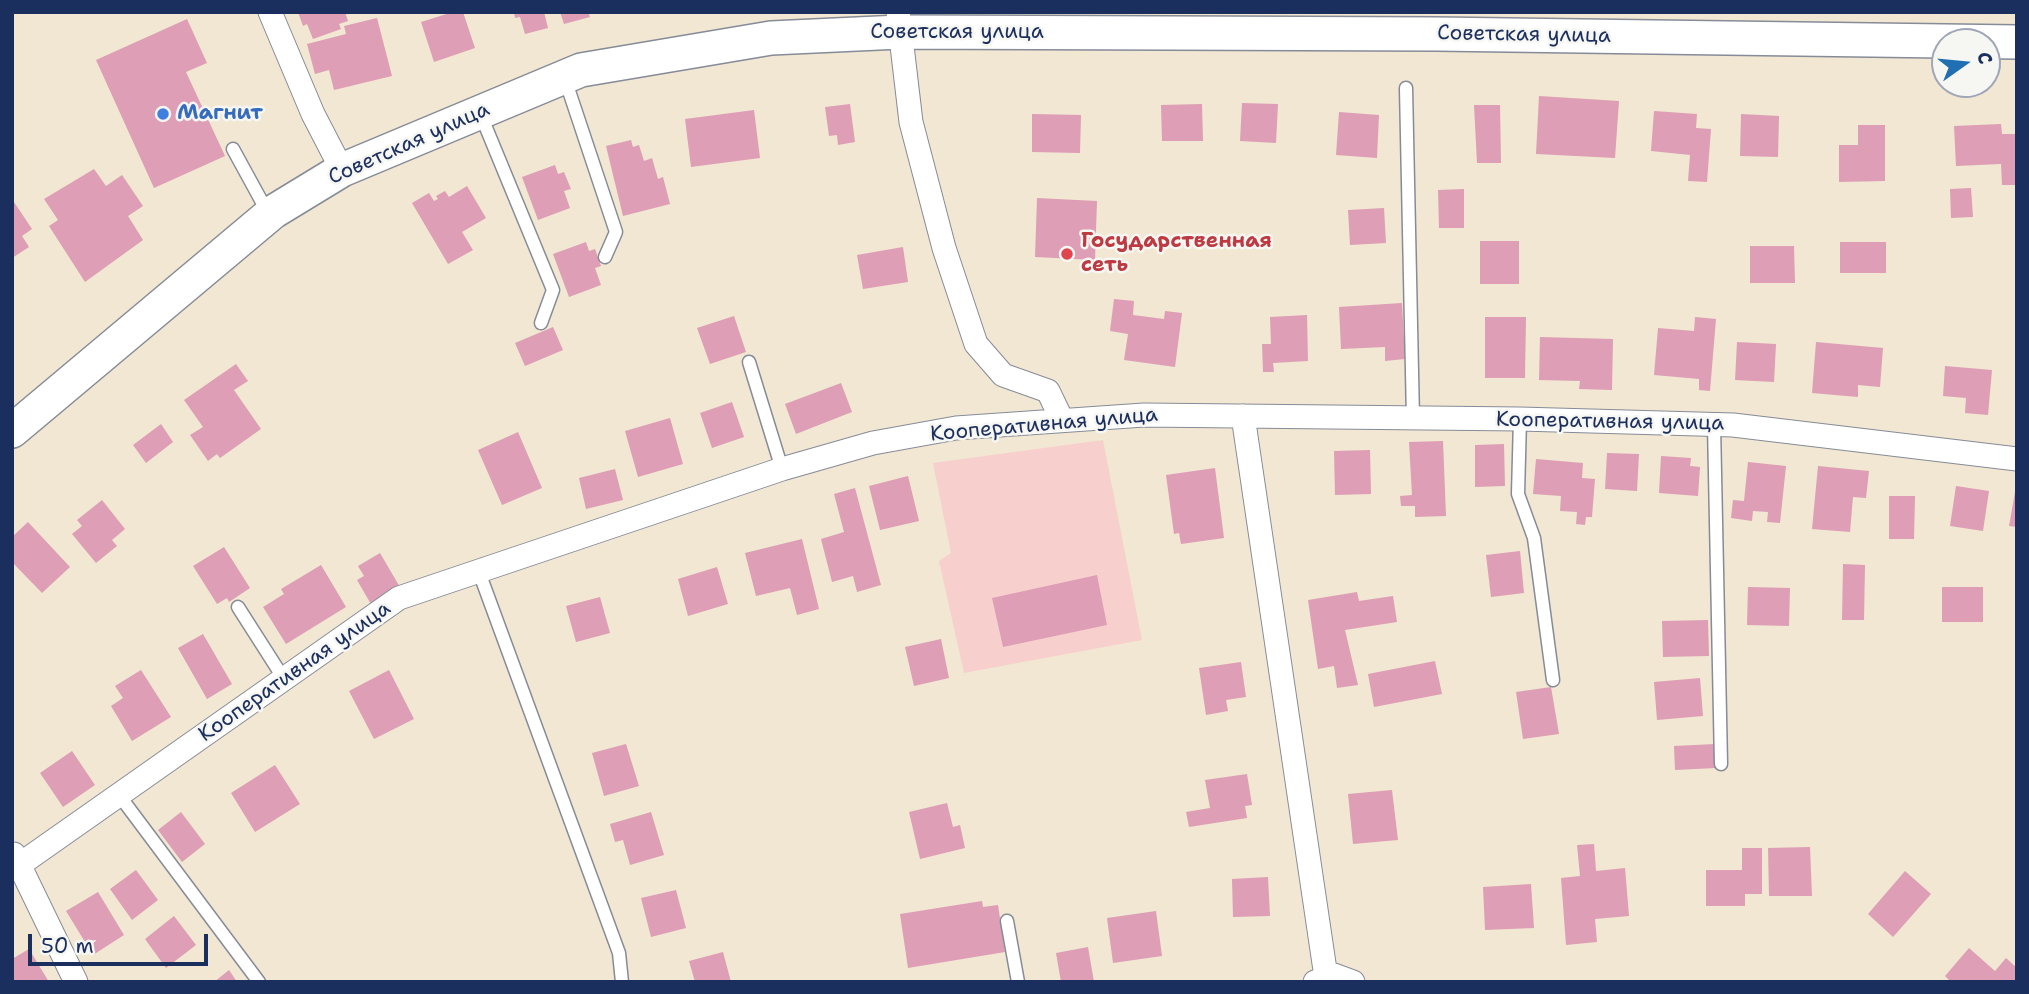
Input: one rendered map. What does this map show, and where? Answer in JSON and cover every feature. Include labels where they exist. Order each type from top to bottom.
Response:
[{"type":"street","points":[[270,12],[335,174]]},
{"type":"street","points":[[899,22],[911,122],[944,248],[976,344],[1003,375],[1048,391],[1062,420]]},
{"type":"street","name":"Советская улица","points":[[12,431],[278,209],[335,174],[581,71],[771,38],[899,22],[1436,34],[2017,42]]},
{"type":"street","name":"Кооперативная улица","points":[[15,862],[119,795],[399,598],[782,469],[873,443],[956,428],[1144,415],[1520,419],[1714,425],[2017,459]]},
{"type":"street","points":[[1243,416],[1321,979],[1334,975],[1353,982]]},
{"type":"street","points":[[15,862],[75,982]]},
{"type":"lane","points":[[564,78],[616,232],[606,257]]},
{"type":"lane","points":[[1406,88],[1413,419]]},
{"type":"lane","points":[[480,112],[554,289],[541,323]]},
{"type":"lane","points":[[233,149],[278,209]]},
{"type":"lane","points":[[749,362],[782,469]]},
{"type":"lane","points":[[1520,419],[1518,494],[1534,538],[1553,680]]},
{"type":"lane","points":[[1714,425],[1721,764]]},
{"type":"lane","points":[[479,572],[619,953],[622,982]]},
{"type":"lane","points":[[238,607],[284,679]]},
{"type":"lane","points":[[119,795],[259,982]]},
{"type":"lane","points":[[1007,921],[1018,982]]},
{"type":"shaded area","points":[[1103,440],[1142,640],[964,673],[939,561],[951,553],[933,463]]},
{"type":"building","points":[[298,12],[345,12],[348,21],[339,24],[341,29],[313,39],[307,24],[303,26]]},
{"type":"building","points":[[453,12],[463,12],[475,48],[434,62],[421,22]]},
{"type":"building","points":[[514,12],[544,12],[548,28],[525,34],[520,17],[515,18]]},
{"type":"building","points":[[560,12],[588,12],[590,17],[564,24]]},
{"type":"building","points":[[377,18],[392,76],[334,90],[329,70],[315,74],[307,44],[346,34],[344,26]]},
{"type":"building","name":"Магнит","points":[[187,19],[207,63],[186,72],[225,156],[154,188],[96,60]]},
{"type":"building","points":[[1539,96],[1619,101],[1615,158],[1536,154]]},
{"type":"building","points":[[1242,103],[1278,104],[1276,143],[1240,141]]},
{"type":"building","points":[[850,104],[855,142],[838,145],[837,135],[829,136],[825,107]]},
{"type":"building","points":[[1202,104],[1203,141],[1162,141],[1161,105]]},
{"type":"building","points":[[1474,105],[1500,105],[1501,163],[1477,163]]},
{"type":"building","points":[[754,110],[760,158],[691,167],[685,119]]},
{"type":"building","points":[[1654,111],[1697,114],[1696,128],[1711,129],[1707,182],[1688,181],[1690,155],[1651,151]]},
{"type":"building","points":[[1339,112],[1379,115],[1377,158],[1336,155]]},
{"type":"building","points":[[1032,114],[1081,115],[1080,153],[1032,152]]},
{"type":"building","points":[[1741,114],[1779,116],[1778,157],[1740,156]]},
{"type":"building","points":[[2001,124],[2002,134],[2017,134],[2017,185],[2002,185],[2001,164],[1956,166],[1954,126]]},
{"type":"building","points":[[1858,125],[1885,125],[1885,181],[1839,182],[1839,145],[1858,145]]},
{"type":"building","points":[[631,140],[633,147],[639,145],[644,161],[652,158],[658,179],[663,177],[670,204],[623,216],[606,146]]},
{"type":"building","points":[[555,165],[558,174],[564,172],[571,189],[564,191],[570,208],[538,220],[522,177]]},
{"type":"building","points":[[94,169],[106,186],[122,175],[143,206],[128,216],[143,240],[85,282],[49,226],[58,220],[44,199]]},
{"type":"building","points":[[467,186],[486,218],[462,232],[473,250],[448,264],[412,203],[429,193],[434,201],[438,199],[436,196],[445,191],[449,197]]},
{"type":"building","points":[[1971,188],[1973,217],[1951,218],[1950,189]]},
{"type":"building","points":[[1464,189],[1464,228],[1439,228],[1438,190]]},
{"type":"building","points":[[1037,198],[1097,201],[1095,260],[1035,257]]},
{"type":"building","points":[[12,199],[32,229],[22,236],[29,247],[12,258]]},
{"type":"building","points":[[1384,208],[1386,243],[1350,245],[1348,210]]},
{"type":"building","points":[[1480,241],[1519,241],[1519,284],[1480,284]]},
{"type":"building","points":[[586,242],[589,251],[595,249],[601,266],[595,268],[601,285],[569,297],[553,254]]},
{"type":"building","points":[[1840,242],[1886,242],[1886,273],[1840,273]]},
{"type":"building","points":[[1750,246],[1794,246],[1795,283],[1750,283]]},
{"type":"building","points":[[903,247],[908,282],[863,289],[857,255]]},
{"type":"building","points":[[1114,299],[1134,301],[1133,315],[1164,319],[1165,311],[1182,313],[1175,367],[1124,360],[1128,334],[1110,331]]},
{"type":"building","points":[[1402,303],[1405,359],[1385,361],[1385,347],[1341,349],[1339,307]]},
{"type":"building","points":[[1307,315],[1308,361],[1273,363],[1274,372],[1263,372],[1262,344],[1271,344],[1270,317]]},
{"type":"building","points":[[734,316],[746,352],[710,364],[697,328]]},
{"type":"building","points":[[1485,317],[1526,317],[1525,378],[1485,378]]},
{"type":"building","points":[[1695,317],[1716,319],[1710,391],[1699,390],[1699,379],[1654,375],[1658,328],[1694,331]]},
{"type":"building","points":[[553,327],[563,350],[525,366],[515,343]]},
{"type":"building","points":[[1540,337],[1613,339],[1612,390],[1579,389],[1580,381],[1539,380]]},
{"type":"building","points":[[1737,342],[1776,344],[1774,382],[1735,380]]},
{"type":"building","points":[[1816,342],[1883,348],[1880,387],[1858,385],[1858,397],[1812,393]]},
{"type":"building","points":[[236,364],[248,381],[234,390],[261,429],[220,458],[217,454],[208,461],[190,435],[203,427],[184,400]]},
{"type":"building","points":[[1945,366],[1992,370],[1988,415],[1965,413],[1966,398],[1943,396]]},
{"type":"building","points":[[841,383],[852,412],[796,434],[785,404]]},
{"type":"building","points":[[732,402],[744,437],[712,448],[700,413]]},
{"type":"building","points":[[670,418],[683,464],[638,477],[625,431]]},
{"type":"building","points":[[161,424],[173,442],[146,463],[133,445]]},
{"type":"building","points":[[518,432],[542,488],[502,505],[478,450]]},
{"type":"building","points":[[1443,441],[1446,516],[1415,517],[1415,506],[1401,506],[1400,496],[1412,495],[1409,442]]},
{"type":"building","points":[[1504,444],[1505,486],[1475,487],[1475,445]]},
{"type":"building","points":[[1370,450],[1371,494],[1335,495],[1334,451]]},
{"type":"building","points":[[1607,453],[1639,454],[1637,491],[1605,489]]},
{"type":"building","points":[[1661,456],[1691,458],[1690,466],[1700,467],[1698,496],[1659,493]]},
{"type":"building","points":[[1536,459],[1583,463],[1582,478],[1595,479],[1592,517],[1586,517],[1585,525],[1576,524],[1577,512],[1560,511],[1561,496],[1533,494]]},
{"type":"building","points":[[1748,462],[1786,466],[1780,523],[1767,522],[1768,512],[1753,511],[1752,521],[1731,518],[1733,500],[1744,501]]},
{"type":"building","points":[[1818,466],[1869,471],[1866,498],[1853,497],[1850,532],[1812,529]]},
{"type":"building","points":[[1215,468],[1224,538],[1181,544],[1179,533],[1174,534],[1166,475]]},
{"type":"building","points":[[615,469],[623,500],[586,509],[579,478]]},
{"type":"building","points":[[908,476],[919,521],[880,530],[869,486]]},
{"type":"building","points":[[1956,486],[1989,491],[1983,531],[1950,526]]},
{"type":"building","points":[[855,488],[881,585],[857,592],[853,576],[832,582],[821,539],[844,532],[834,494]]},
{"type":"building","points":[[2017,492],[2017,527],[2009,526]]},
{"type":"building","points":[[1889,496],[1915,496],[1914,539],[1889,539]]},
{"type":"building","points":[[102,500],[125,529],[112,540],[117,546],[96,563],[72,534],[82,526],[77,520]]},
{"type":"building","points":[[28,522],[70,567],[42,593],[12,562],[12,537]]},
{"type":"building","points":[[802,539],[819,609],[797,615],[790,588],[756,596],[745,553]]},
{"type":"building","points":[[224,547],[250,588],[229,602],[227,598],[217,604],[193,566]]},
{"type":"building","points":[[1520,551],[1524,593],[1491,597],[1486,555]]},
{"type":"building","points":[[380,553],[401,589],[372,606],[357,580],[364,576],[358,566]]},
{"type":"building","points":[[1843,564],[1865,565],[1864,620],[1842,620]]},
{"type":"building","points":[[321,565],[346,607],[286,644],[263,607],[284,594],[281,589]]},
{"type":"building","points":[[717,567],[728,604],[688,616],[678,579]]},
{"type":"building","points":[[1097,575],[1107,625],[1003,647],[992,598]]},
{"type":"building","points":[[1748,587],[1790,588],[1789,626],[1747,625]]},
{"type":"building","points":[[1942,587],[1983,587],[1983,622],[1942,622]]},
{"type":"building","points":[[1357,592],[1359,601],[1393,596],[1397,622],[1345,630],[1358,685],[1337,688],[1334,666],[1318,669],[1308,600]]},
{"type":"building","points":[[600,597],[610,633],[576,642],[566,606]]},
{"type":"building","points":[[1708,620],[1709,656],[1663,657],[1662,621]]},
{"type":"building","points":[[203,634],[232,684],[207,699],[178,648]]},
{"type":"building","points":[[941,639],[949,678],[914,686],[905,647]]},
{"type":"building","points":[[1435,661],[1442,694],[1374,707],[1368,674]]},
{"type":"building","points":[[1241,662],[1246,697],[1226,700],[1228,711],[1206,715],[1199,668]]},
{"type":"building","points":[[141,670],[171,717],[132,741],[111,706],[123,698],[115,686]]},
{"type":"building","points":[[389,670],[414,719],[374,739],[349,691]]},
{"type":"building","points":[[1700,678],[1703,716],[1657,720],[1654,682]]},
{"type":"building","points":[[1551,687],[1559,734],[1523,739],[1516,692]]},
{"type":"building","points":[[626,744],[639,786],[604,796],[592,753]]},
{"type":"building","points":[[1715,744],[1716,768],[1675,770],[1674,746]]},
{"type":"building","points":[[72,751],[95,785],[63,807],[40,773]]},
{"type":"building","points":[[275,765],[300,804],[255,832],[231,793]]},
{"type":"building","points":[[1247,774],[1252,805],[1245,806],[1247,818],[1189,827],[1186,812],[1210,808],[1205,780]]},
{"type":"building","points":[[1392,790],[1398,840],[1353,844],[1348,794]]},
{"type":"building","points":[[947,803],[953,827],[960,825],[965,848],[920,859],[909,812]]},
{"type":"building","points":[[181,812],[205,844],[182,862],[158,830]]},
{"type":"building","points":[[651,812],[664,855],[630,865],[623,840],[615,842],[610,824]]},
{"type":"building","points":[[1594,844],[1596,871],[1625,868],[1629,916],[1595,919],[1597,942],[1566,945],[1561,878],[1580,876],[1577,845]]},
{"type":"building","points":[[1810,847],[1812,896],[1769,896],[1768,848]]},
{"type":"building","points":[[1742,848],[1762,848],[1762,894],[1745,894],[1745,906],[1706,906],[1706,870],[1742,870]]},
{"type":"building","points":[[136,870],[158,900],[132,920],[110,889]]},
{"type":"building","points":[[1905,871],[1931,894],[1893,937],[1868,914]]},
{"type":"building","points":[[1268,877],[1270,916],[1233,917],[1232,879]]},
{"type":"building","points":[[1531,884],[1534,928],[1485,930],[1483,887]]},
{"type":"building","points":[[676,890],[686,928],[651,937],[641,898]]},
{"type":"building","points":[[98,892],[124,935],[93,955],[66,911]]},
{"type":"building","points":[[982,901],[983,907],[998,905],[1005,952],[908,968],[900,914]]},
{"type":"building","points":[[1156,911],[1162,956],[1113,963],[1107,918]]},
{"type":"building","points":[[174,916],[196,945],[166,968],[145,939]]},
{"type":"building","points":[[1088,947],[1094,982],[1061,982],[1056,953]]},
{"type":"building","points":[[1969,948],[1995,971],[2006,958],[2017,968],[2017,982],[1951,982],[1945,976]]},
{"type":"building","points":[[29,949],[49,982],[12,982],[12,959]]},
{"type":"building","points":[[723,952],[731,982],[695,982],[689,961]]},
{"type":"building","points":[[229,970],[237,982],[214,982]]},
{"type":"place","name":"Магнит","points":[[163,114]]},
{"type":"place","name":"Государственная сеть","points":[[1067,254]]}]
